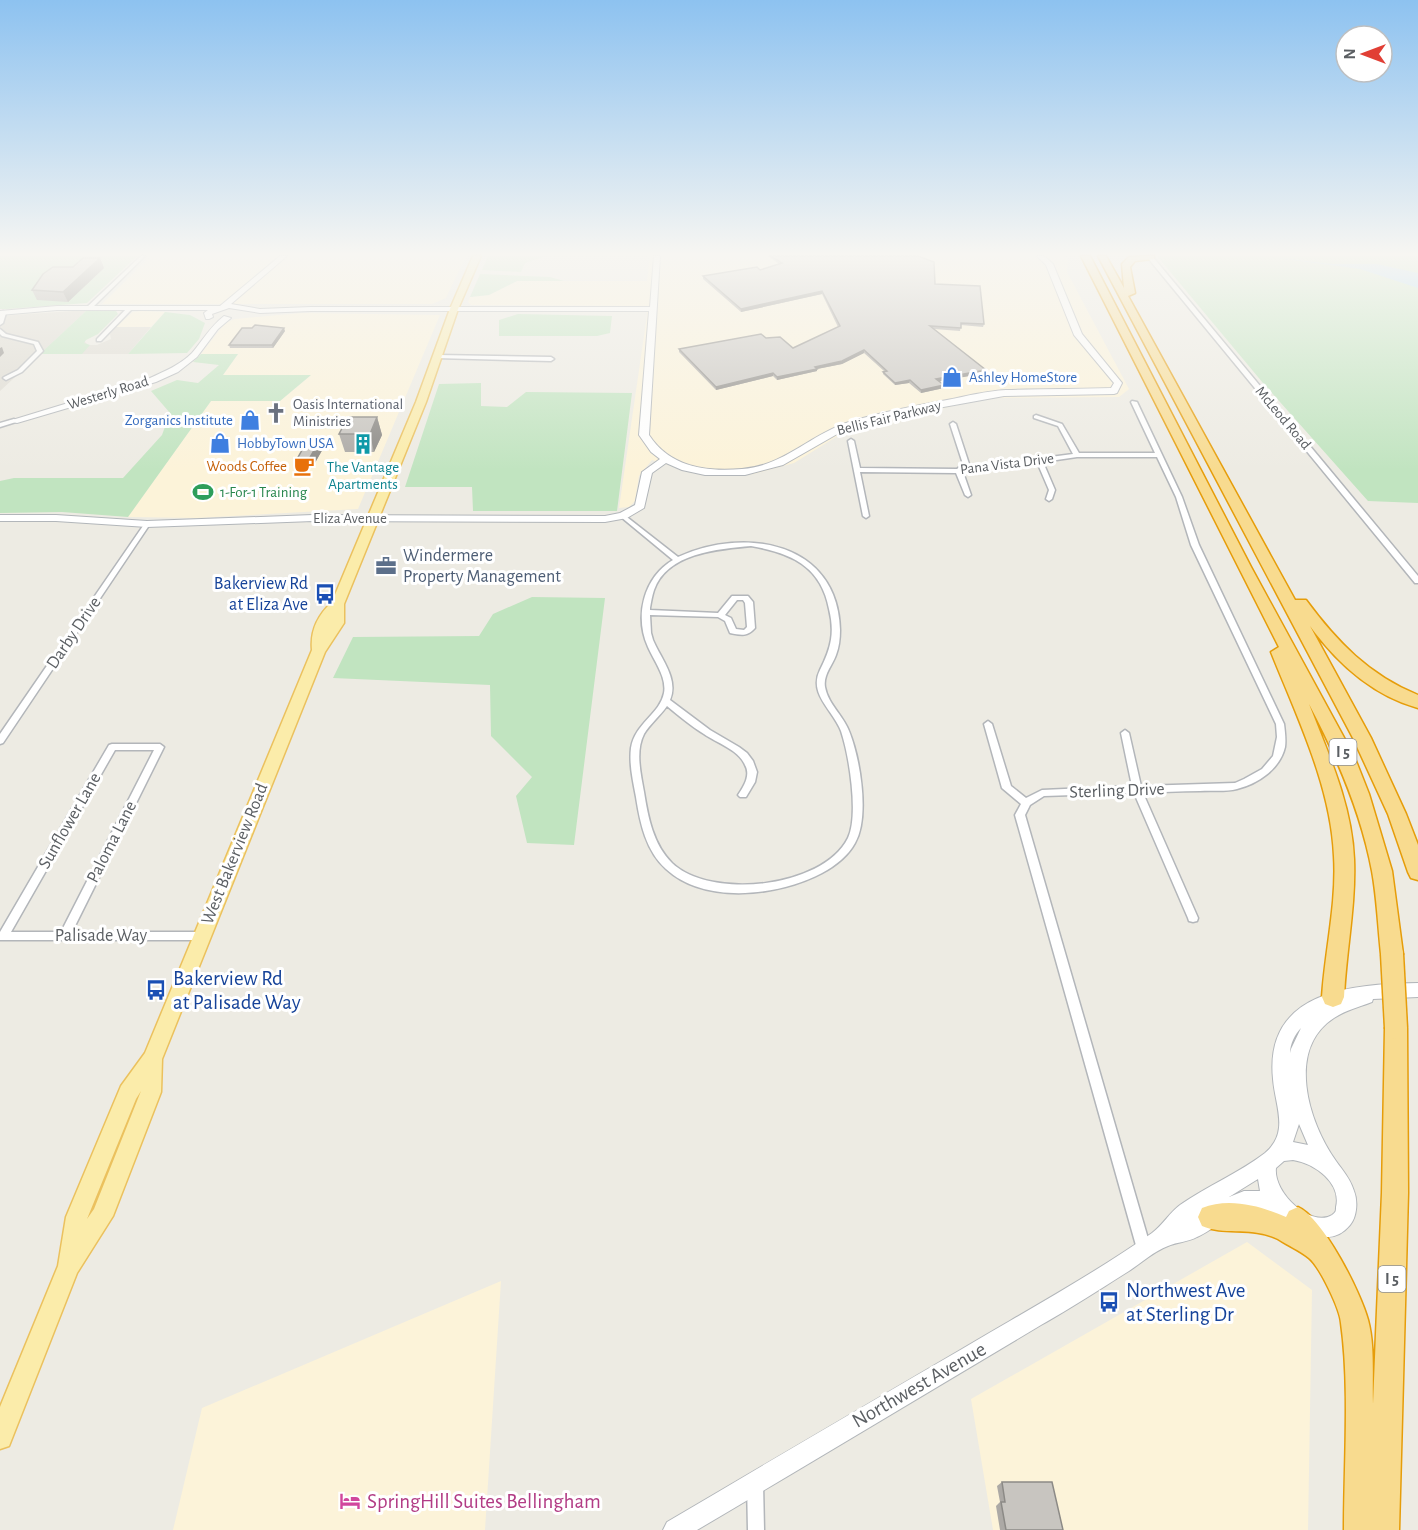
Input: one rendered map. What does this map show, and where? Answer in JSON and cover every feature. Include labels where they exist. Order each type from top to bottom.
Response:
[{"type":"highway","points":[[1118,327],[1140,364]]},
{"type":"highway","name":"I 5","points":[[1122,327],[1244,567],[1326,718],[1360,794],[1382,871],[1392,954],[1396,1028],[1395,1193],[1383,1530]]},
{"type":"highway","name":"I 5","points":[[1141,327],[1375,765],[1397,814],[1418,872]]},
{"type":"highway","points":[[1143,327],[1150,345]]},
{"type":"highway","points":[[1241,513],[1321,633],[1339,654],[1372,680],[1418,702]]},
{"type":"highway","points":[[1244,567],[1305,718],[1340,830],[1344,854],[1345,902],[1336,944],[1334,997]]},
{"type":"highway","points":[[1211,1218],[1242,1215],[1270,1222],[1297,1236],[1329,1263]]},
{"type":"highway","points":[[1291,1216],[1329,1263],[1348,1302],[1358,1339],[1360,1530]]},
{"type":"main road","name":"West Bakerview Road","points":[[0,1437],[69,1266],[106,1206],[151,1092],[152,1059],[319,650],[332,637],[340,613],[338,604],[448,327]]},
{"type":"street","points":[[99,340],[111,327]]},
{"type":"street","name":"Westerly Road","points":[[205,341],[209,327]]},
{"type":"street","name":"Westerly Road","points":[[0,425],[153,380],[185,363],[215,327]]},
{"type":"street","points":[[652,327],[644,435],[651,449],[664,460],[647,472],[640,506],[623,516],[675,558]]},
{"type":"street","name":"Bellis Fair Parkway","points":[[664,460],[696,469],[744,472],[779,464],[845,426],[981,396],[1004,393],[1114,391],[1118,383],[1078,335],[1075,327]]},
{"type":"street","name":"McLeod Road","points":[[1208,327],[1418,581]]},
{"type":"street","points":[[0,331],[4,335],[36,343],[40,351],[20,371],[6,378]]},
{"type":"street","points":[[438,357],[551,359]]},
{"type":"street","name":"Sterling Drive","points":[[1026,803],[1042,793],[1236,786],[1260,778],[1272,764],[1282,740],[1280,723],[1195,545],[1179,497],[1134,402]]},
{"type":"street","points":[[1036,417],[1060,424],[1077,455]]},
{"type":"street","points":[[953,424],[966,464],[959,471],[968,495]]},
{"type":"street","points":[[851,441],[866,516]]},
{"type":"street","name":"Pana Vista Drive","points":[[856,470],[959,471],[1077,455],[1158,455]]},
{"type":"street","points":[[1039,460],[1052,490],[1049,499]]},
{"type":"street","name":"Eliza Avenue","points":[[0,518],[56,518],[147,524],[298,518],[580,519],[623,516]]},
{"type":"street","name":"Darby Drive","points":[[0,741],[147,524]]},
{"type":"street","points":[[729,545],[767,546],[807,562],[824,579],[833,604],[836,641],[820,681],[823,695],[844,729],[854,768],[857,817],[852,841],[819,870],[771,886],[747,889],[723,888],[687,880],[663,862],[652,846],[641,807],[636,768],[637,740],[666,701],[670,688],[666,674],[655,657],[648,633],[646,612],[650,586],[675,558],[704,549],[729,545]]},
{"type":"street","points":[[646,612],[720,615],[728,620],[736,632],[746,633],[751,628],[749,602],[745,598],[735,598],[720,615]]},
{"type":"street","points":[[666,701],[709,734],[733,745],[749,763],[751,782],[743,795]]},
{"type":"street","points":[[988,724],[1007,788],[1026,803],[1020,816],[1144,1249]]},
{"type":"street","points":[[1125,733],[1138,791],[1193,918]]},
{"type":"street","name":"Sunflower Lane","points":[[2,936],[112,747],[160,747]]},
{"type":"street","name":"Paloma Lane","points":[[64,937],[160,747]]},
{"type":"street","name":"Palisade Way","points":[[2,936],[202,936]]},
{"type":"street","points":[[1382,991],[1336,1007],[1324,1015],[1303,1038],[1298,1054],[1297,1092],[1302,1113],[1347,1196],[1347,1208],[1342,1219],[1333,1226],[1320,1227],[1291,1216],[1274,1198],[1267,1185],[1265,1174],[1291,1126],[1291,1113],[1281,1077],[1281,1057],[1285,1038],[1296,1020],[1334,997],[1382,991],[1418,990]]},
{"type":"street","points":[[1272,1158],[1292,1150],[1305,1153],[1331,1170]]},
{"type":"street","name":"Northwest Avenue","points":[[1162,1238],[1185,1213],[1272,1158]]},
{"type":"street","name":"Northwest Avenue","points":[[675,1530],[755,1480],[1071,1296],[1162,1238],[1196,1228],[1237,1200],[1267,1201],[1291,1216]]},
{"type":"street","points":[[755,1480],[756,1530]]},
{"type":"shaded area","points":[[0,327],[68,327],[54,341],[84,341],[88,345],[97,345],[111,339],[110,334],[116,327],[151,327],[128,354],[40,354],[0,391]]},
{"type":"shaded area","points":[[222,327],[435,327],[358,509],[196,518],[128,517],[211,401],[280,401],[310,376],[223,375],[238,354],[201,354]]},
{"type":"shaded area","points":[[645,327],[1096,327],[1129,389],[1119,397],[989,398],[861,427],[836,437],[794,463],[754,474],[730,476],[697,474],[652,460],[639,476],[635,501],[629,507],[619,508]]},
{"type":"shaded area","points":[[1247,1242],[1312,1290],[1308,1530],[993,1530],[971,1399]]},
{"type":"shaded area","points":[[501,1281],[485,1530],[173,1530],[202,1408]]},
{"type":"green space","points":[[68,327],[105,327],[86,340],[84,343],[90,345],[82,354],[40,354]]},
{"type":"green space","points":[[151,327],[203,327],[199,339],[187,353],[128,354]]},
{"type":"green space","points":[[499,327],[611,327],[610,333],[597,336],[499,336]]},
{"type":"green space","points":[[1217,327],[1418,327],[1418,503],[1368,501]]},
{"type":"green space","points":[[201,354],[238,354],[223,375],[311,375],[280,401],[211,401],[128,517],[62,512],[0,513],[0,481],[14,478],[123,478],[162,435],[170,413],[151,391],[177,380],[198,383],[219,365],[193,362]]},
{"type":"green space","points":[[481,383],[481,406],[507,407],[526,392],[632,393],[617,511],[473,511],[472,487],[405,487],[439,384]]},
{"type":"green space","points":[[532,597],[605,598],[574,845],[527,843],[516,796],[532,777],[491,736],[490,685],[333,678],[353,637],[479,636],[493,614]]},
{"type":"building","points":[[837,327],[932,327],[986,370],[936,379],[944,385],[921,390],[910,380],[895,383],[883,372],[887,371],[864,350],[842,361],[815,367],[817,369],[777,377],[773,373],[716,387],[679,349],[761,334],[766,338],[780,337],[793,348]]},
{"type":"building","points":[[242,328],[284,328],[272,345],[229,345]]},
{"type":"building","points":[[348,417],[377,417],[370,434],[339,434]]},
{"type":"building","points":[[309,438],[321,438],[309,459],[297,459]]},
{"type":"building","points":[[1002,1482],[1052,1482],[1063,1530],[1006,1530],[1001,1502],[1005,1502]]},
{"type":"place","name":"Ashley HomeStore","points":[[952,377]]},
{"type":"place","name":"Oasis International Ministries","points":[[276,413]]},
{"type":"place","name":"Zorganics Institute","points":[[250,420]]},
{"type":"place","name":"HobbyTown USA","points":[[220,443]]},
{"type":"place","name":"The Vantage Apartments","points":[[363,444]]},
{"type":"place","name":"Woods Coffee","points":[[304,466]]},
{"type":"place","name":"1-For-1 Training","points":[[203,492]]},
{"type":"place","name":"Windermere Property Management","points":[[386,566]]},
{"type":"place","name":"Bakerview Rd at Eliza Ave","points":[[325,594]]},
{"type":"place","name":"Bakerview Rd at Palisade Way","points":[[156,990]]},
{"type":"place","name":"Northwest Ave at Sterling Dr","points":[[1109,1302]]},
{"type":"place","name":"SpringHill Suites Bellingham","points":[[350,1501]]}]
